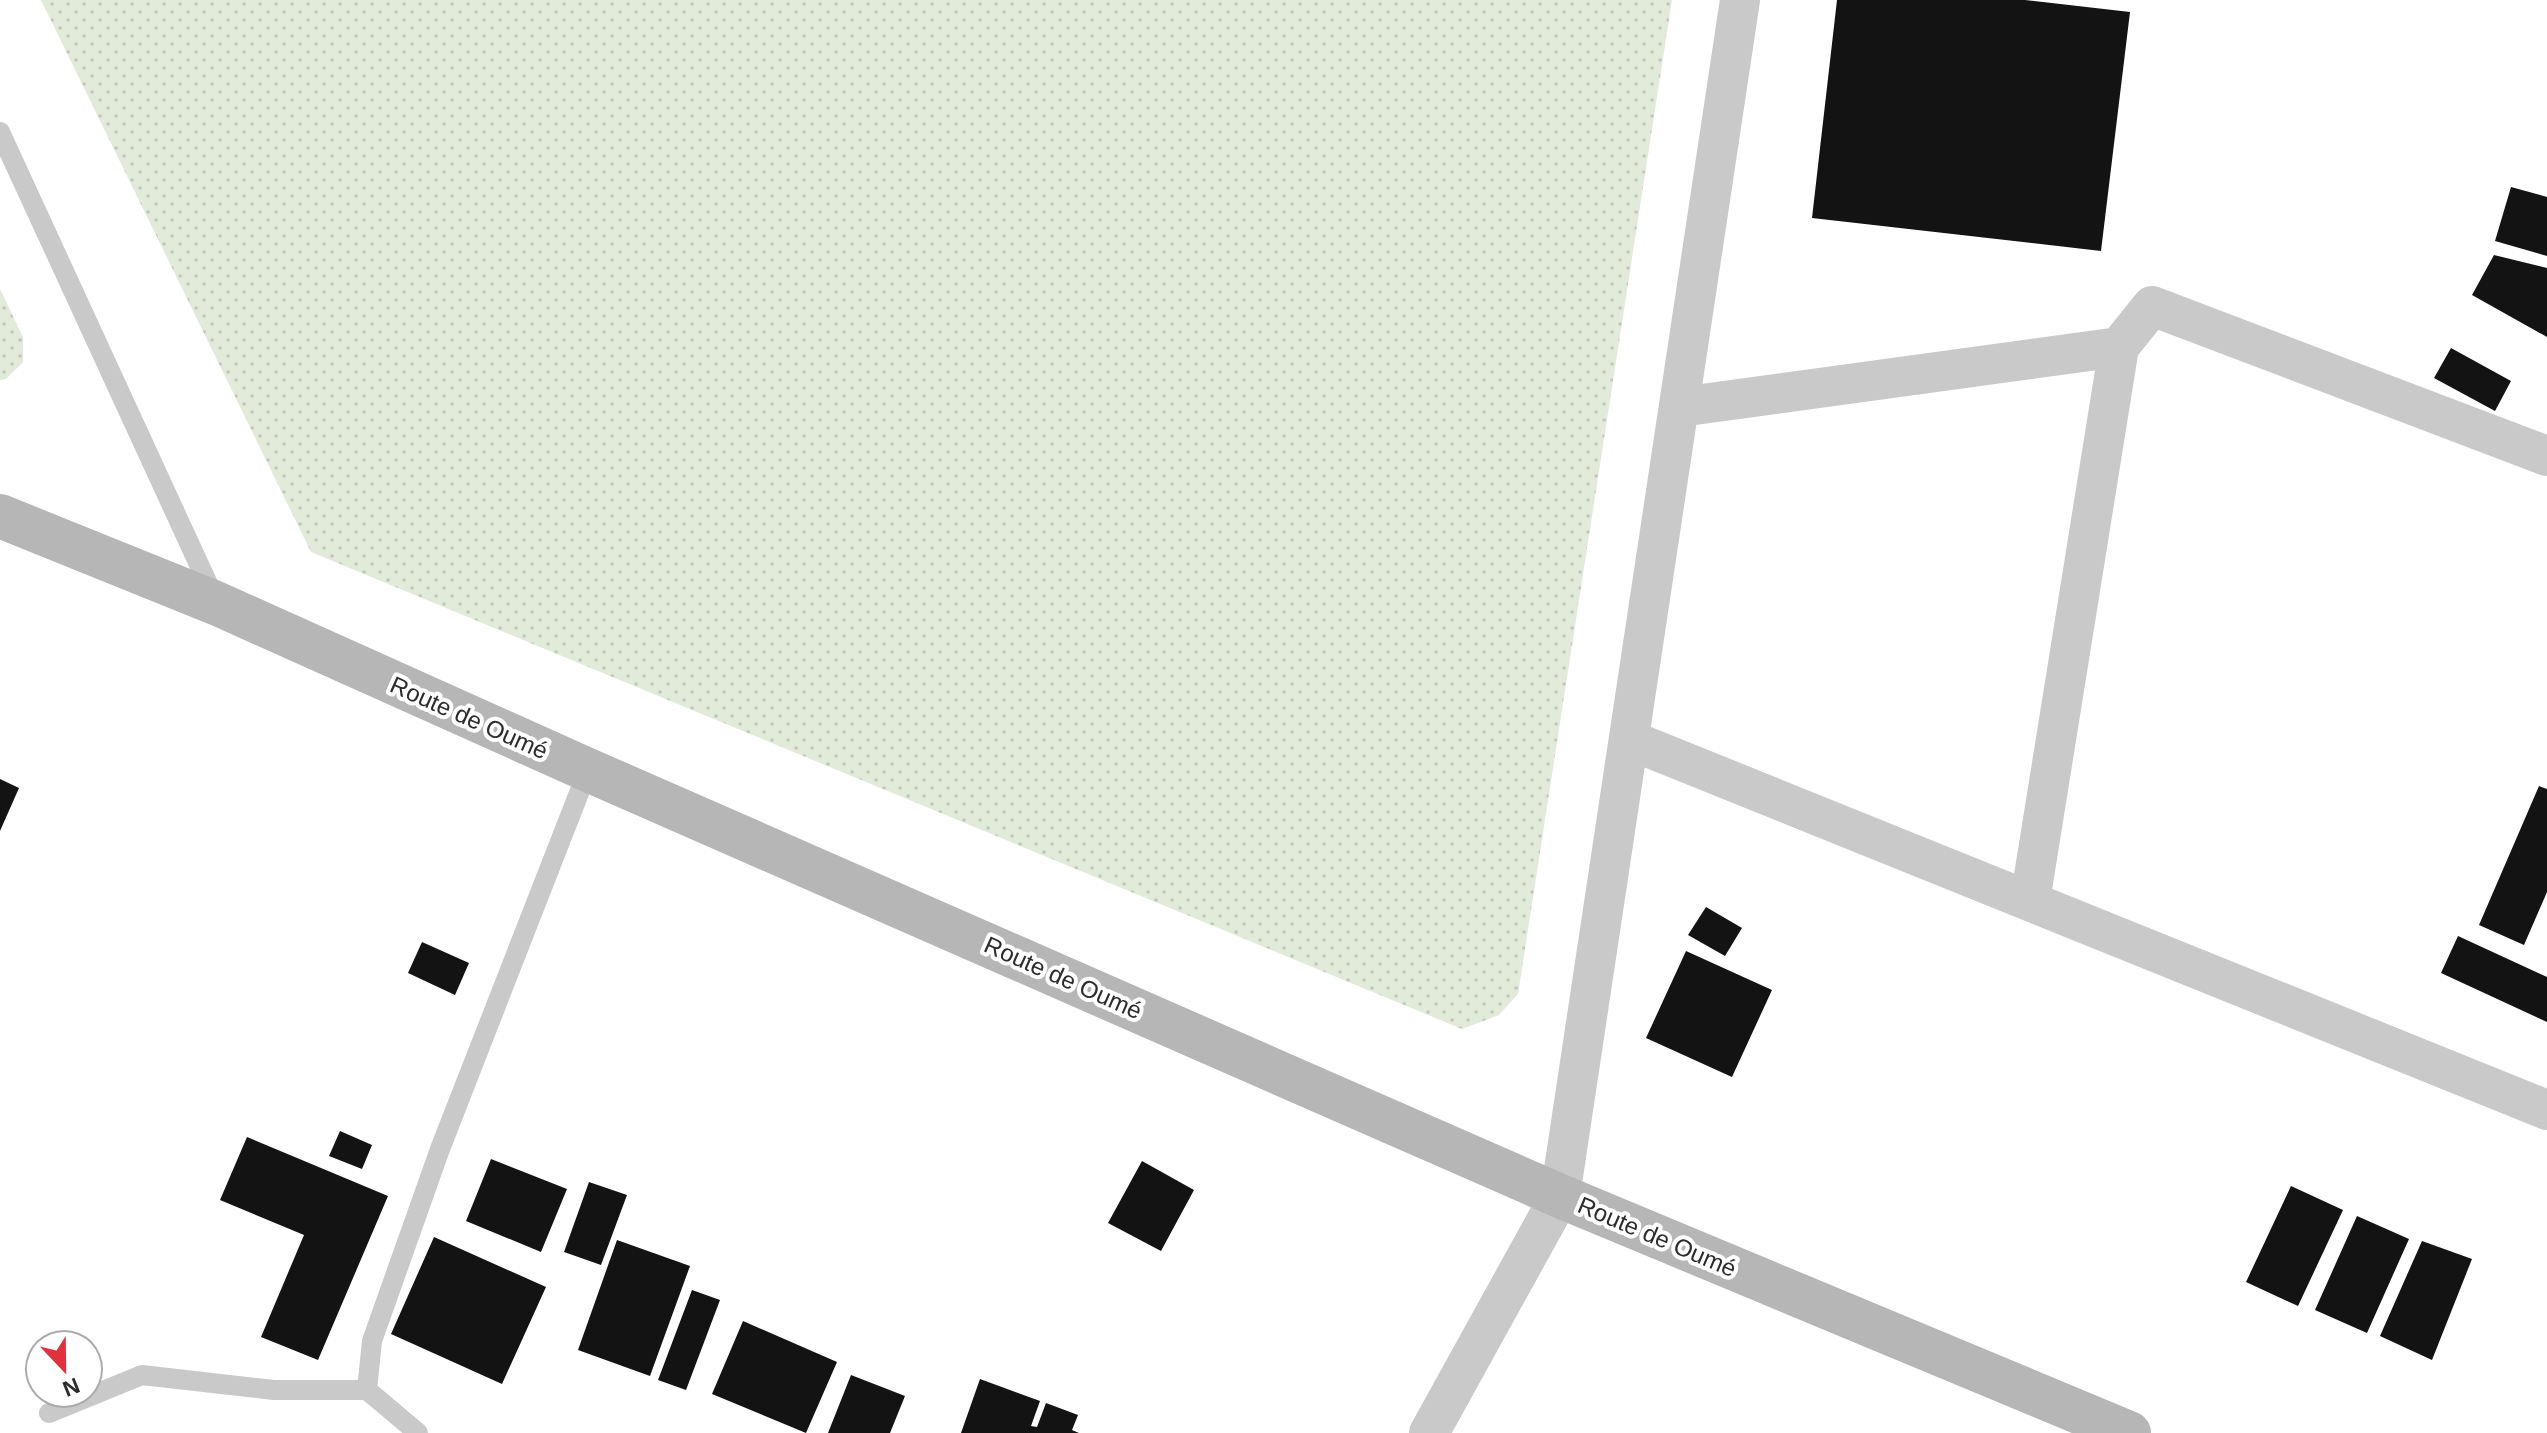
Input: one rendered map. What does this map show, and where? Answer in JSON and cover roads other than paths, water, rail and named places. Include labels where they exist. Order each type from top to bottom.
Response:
[{"type":"main road","name":"Route de Oumé","points":[[0,516],[218,604],[588,770],[1560,1196],[2129,1433]]},
{"type":"street","points":[[1429,1433],[1560,1196],[1740,0]]},
{"type":"street","points":[[2030,901],[2119,347],[2152,306],[2547,456]]},
{"type":"street","points":[[1680,407],[2119,347]]},
{"type":"street","points":[[1630,740],[2547,1110]]},
{"type":"lane","points":[[0,132],[218,604]]},
{"type":"lane","points":[[367,1390],[372,1341],[440,1149],[588,770]]},
{"type":"lane","points":[[49,1413],[142,1375],[274,1390],[367,1390],[418,1433]]}]
